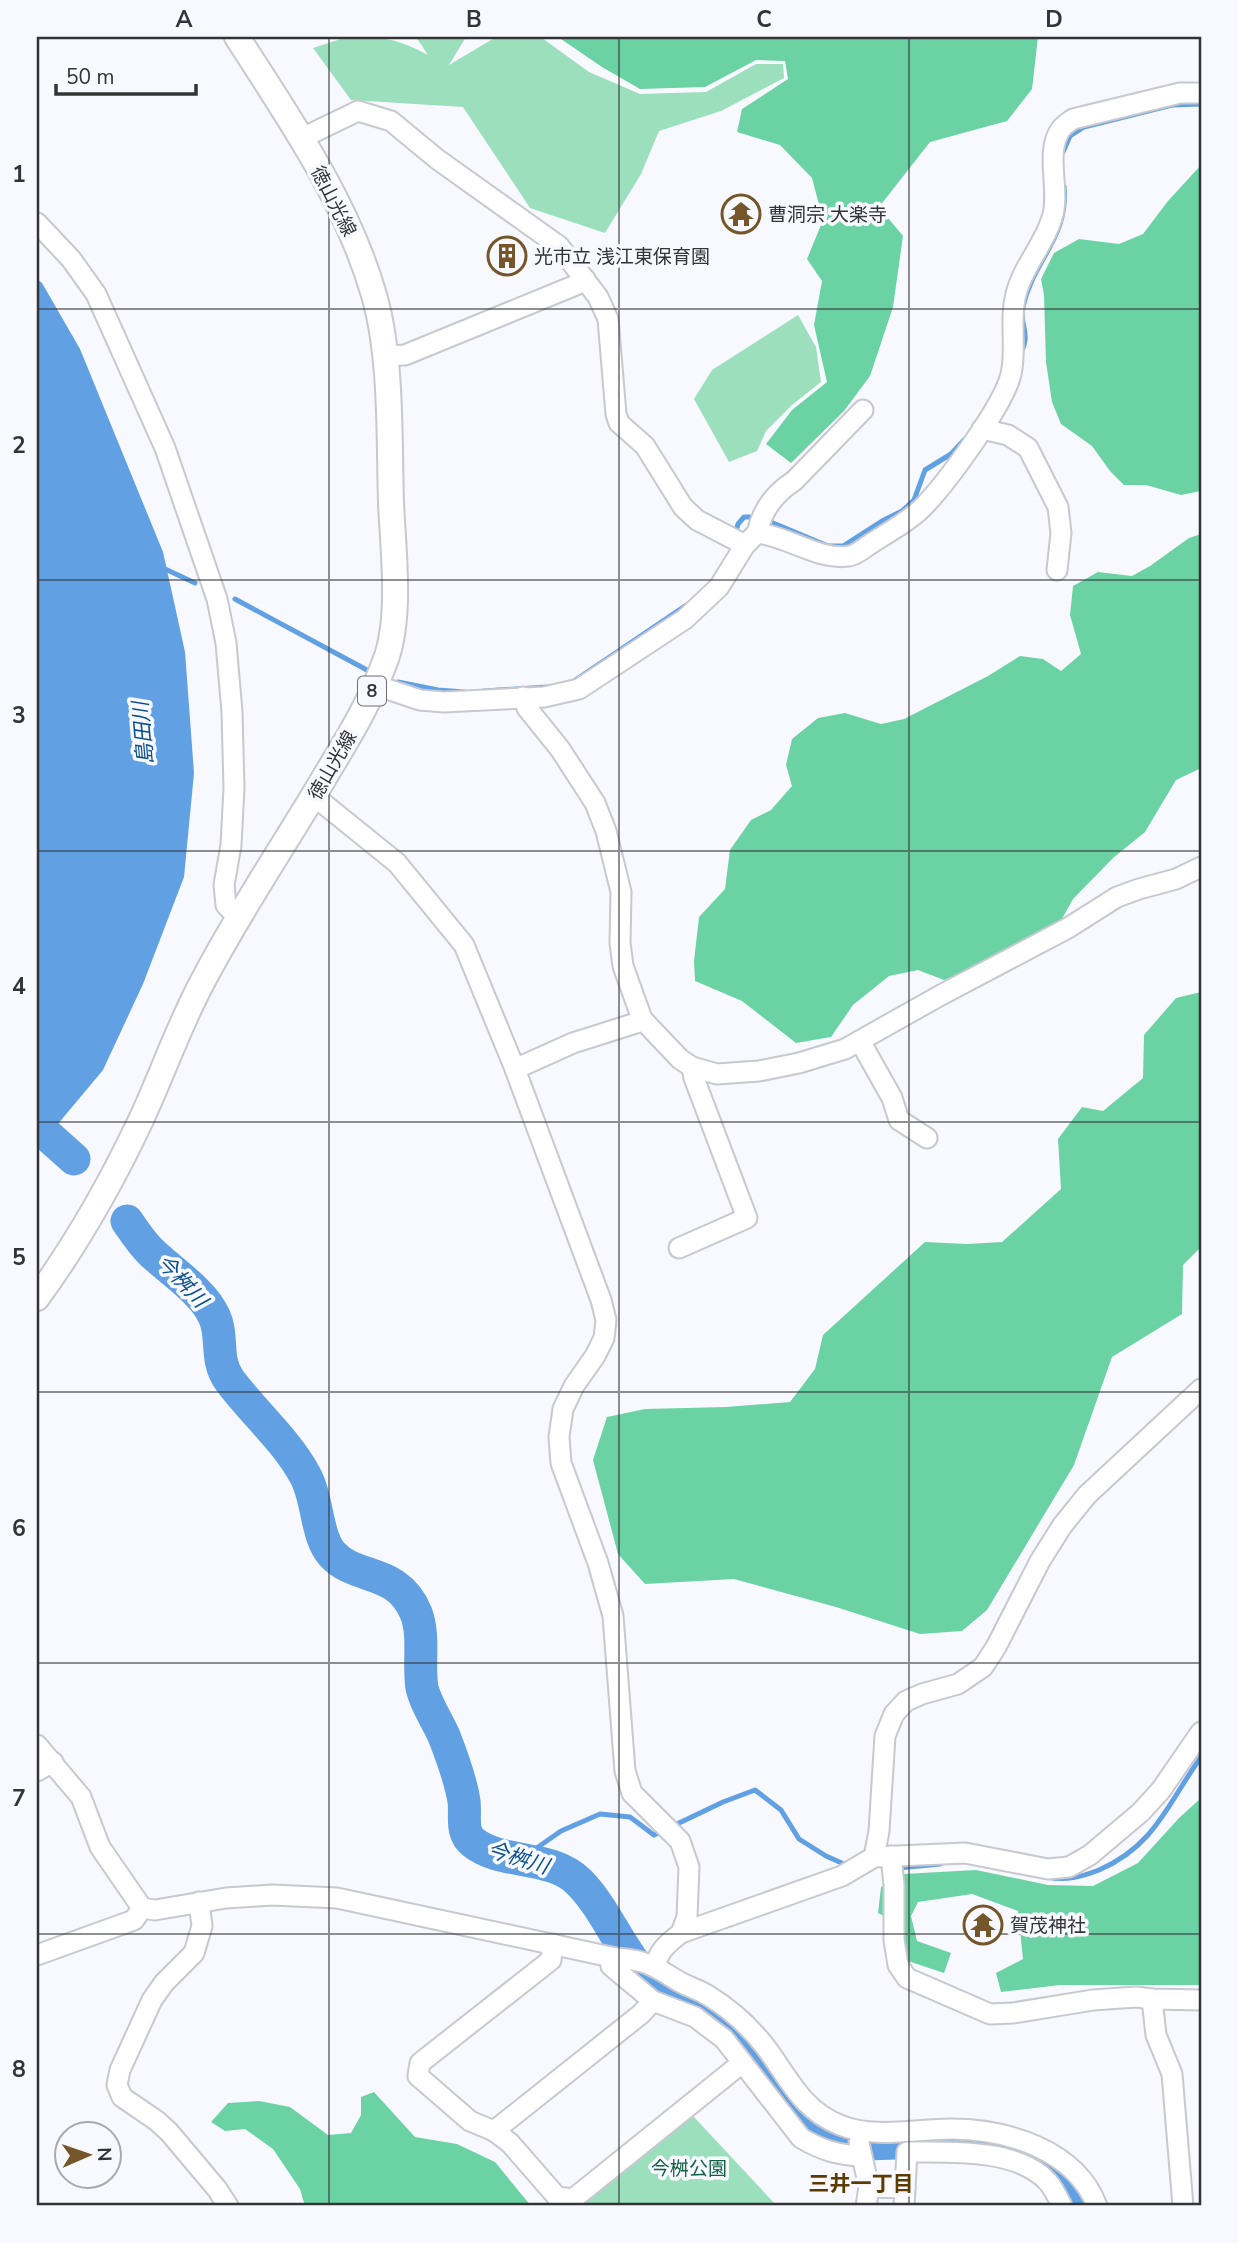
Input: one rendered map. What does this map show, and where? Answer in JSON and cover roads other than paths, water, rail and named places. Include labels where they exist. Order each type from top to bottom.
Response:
[{"type":"main road","name":"徳山光線","points":[[37,1298],[69,1254],[102,1198],[140,1123],[203,980],[359,720],[388,652],[393,617],[394,571],[385,356],[375,297],[339,207],[302,138],[237,37]]},
{"type":"street","points":[[302,138],[358,110],[391,121],[437,159],[559,246],[598,297],[608,319],[615,414],[619,423],[645,446],[683,507],[718,533],[751,539],[773,534],[819,553],[852,556],[920,510],[982,429],[1004,392],[1011,374],[1016,293],[1026,267],[1053,216],[1053,147],[1060,129],[1073,119],[1180,93],[1201,93]]},
{"type":"street","points":[[37,223],[71,259],[96,294],[165,448],[217,599],[226,643],[232,712],[234,788],[231,845],[225,885],[226,905],[238,918]]},
{"type":"street","points":[[385,356],[405,355],[576,285],[584,279]]},
{"type":"street","points":[[375,685],[420,700],[444,702],[544,697],[579,689],[685,619],[719,587],[751,539],[770,502],[863,410]]},
{"type":"street","points":[[982,429],[1009,435],[1028,448],[1058,508],[1061,533],[1058,570]]},
{"type":"street","points":[[523,697],[527,708],[560,749],[595,803],[606,831],[621,891],[620,943],[623,966],[642,1019],[680,1059],[692,1067],[717,1074],[759,1071],[799,1063],[845,1049],[1068,928],[1117,897],[1176,879],[1201,867]]},
{"type":"street","points":[[314,796],[397,863],[464,945],[515,1069],[601,1300],[606,1320],[604,1338],[563,1409],[559,1437],[561,1463],[598,1563],[613,1616],[625,1771],[632,1793],[680,1841],[689,1867],[687,1917],[681,1933]]},
{"type":"street","points":[[515,1069],[573,1043],[642,1019]]},
{"type":"street","points":[[860,1041],[892,1098],[899,1120],[927,1138]]},
{"type":"street","points":[[679,1248],[747,1218],[692,1067]]},
{"type":"street","points":[[1201,1389],[1087,1495],[1062,1526],[983,1667],[958,1684],[906,1701],[894,1714],[885,1736],[879,1831],[883,1856],[894,1885],[894,1940],[898,1965],[907,1978],[990,2014],[1136,1997],[1201,2000]]},
{"type":"street","points":[[655,1966],[657,1955],[663,1947],[681,1933],[842,1876],[883,1856],[965,1853],[1048,1869],[1069,1867],[1090,1855],[1141,1812],[1161,1790],[1201,1732]]},
{"type":"street","points":[[37,1745],[45,1766],[81,1797],[100,1847],[142,1908],[155,1910],[226,1898],[272,1895],[337,1898],[640,1961],[655,1966],[707,1994],[735,2014],[763,2044],[803,2100],[820,2116],[843,2127],[860,2130],[982,2131],[1041,2147],[1061,2159],[1082,2178],[1097,2206]]},
{"type":"street","points":[[200,1902],[202,1926],[194,1953],[164,1983],[152,2000],[120,2070],[117,2085],[122,2097],[169,2132],[228,2206]]},
{"type":"street","points":[[37,1955],[134,1920],[142,1908]]},
{"type":"street","points":[[553,1944],[551,1960],[420,2063],[418,2076],[470,2121],[494,2131],[510,2143],[557,2197],[573,2199],[741,2063]]},
{"type":"street","points":[[611,1957],[611,1966],[653,2001],[695,2017],[724,2039],[801,2138],[818,2149],[861,2156]]},
{"type":"street","points":[[1152,1999],[1156,2035],[1172,2074],[1183,2206]]},
{"type":"street","points":[[494,2131],[641,2014],[653,2001]]},
{"type":"street","points":[[860,2130],[861,2156],[867,2171],[867,2197],[904,2197],[907,2152],[978,2154],[996,2156],[1023,2165],[1048,2181],[1062,2206]]},
{"type":"water","name":"島田川","points":[[37,279],[42,283],[80,349],[163,552],[185,652],[194,773],[184,877],[143,984],[103,1070],[37,1149]]},
{"type":"waterway","points":[[1063,152],[1070,136],[1084,127],[1172,105],[1201,104]]},
{"type":"waterway","points":[[1020,354],[1025,341],[1023,307],[1034,276],[1056,235],[1064,204],[1064,186]]},
{"type":"waterway","points":[[766,520],[828,546],[843,546],[902,511],[914,500],[925,470],[951,454],[964,440]]},
{"type":"waterway","points":[[735,534],[744,517],[756,517]]},
{"type":"waterway","points":[[163,568],[195,583]]},
{"type":"waterway","points":[[235,599],[367,670]]},
{"type":"waterway","points":[[571,683],[688,604]]},
{"type":"waterway","points":[[398,682],[464,692]]},
{"type":"waterway","points":[[484,691],[548,687]]},
{"type":"waterway","name":"今桝川","points":[[37,1126],[74,1159]]},
{"type":"waterway","name":"今桝川","points":[[127,1221],[150,1251],[194,1289],[209,1307],[217,1324],[225,1373],[289,1450],[305,1475],[323,1537],[332,1554],[353,1568],[387,1581],[408,1598],[419,1622],[422,1688],[456,1768],[464,1801],[465,1829],[470,1839],[485,1850],[555,1867],[579,1882],[597,1904],[644,1975],[665,1990],[704,2007],[730,2028],[754,2053],[793,2113],[813,2132],[826,2139],[851,2144],[948,2143],[1000,2148],[1025,2155],[1047,2166],[1067,2183],[1083,2206]]},
{"type":"waterway","points":[[1047,1877],[1086,1875],[1134,1849],[1159,1822],[1201,1757]]},
{"type":"waterway","points":[[521,1859],[561,1831],[600,1814],[630,1817],[654,1835],[755,1790],[781,1810],[799,1839],[844,1864]]},
{"type":"waterway","points":[[898,1868],[940,1864]]},
{"type":"place","name":"曹洞宗 大楽寺","points":[[741,214]]},
{"type":"place","name":"光市立 浅江東保育園","points":[[507,256]]},
{"type":"place","name":"賀茂神社","points":[[983,1925]]},
{"type":"district","name":"三井一丁目","points":[[861,2184]]},
{"type":"park label","name":"今桝公園","points":[[689,2168]]}]
